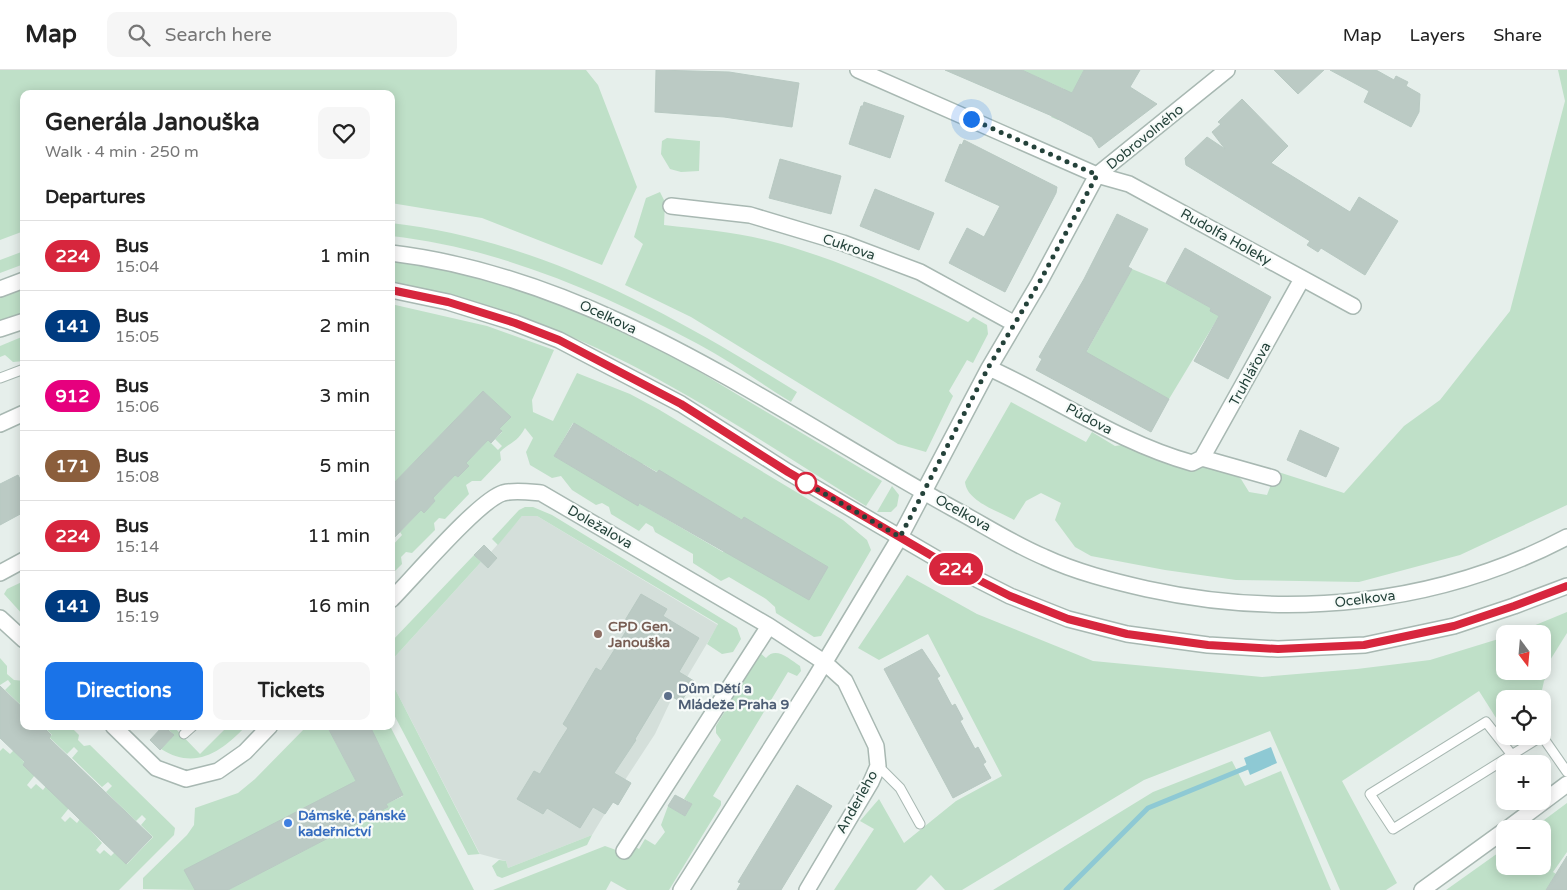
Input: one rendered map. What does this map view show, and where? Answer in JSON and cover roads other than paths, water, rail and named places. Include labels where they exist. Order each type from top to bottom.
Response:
[{"type":"street","name":"Rudolfa Holeky","points":[[858,70],[1097,175],[1129,184],[1353,306]]},
{"type":"street","name":"Dobrovolného","points":[[681,890],[900,537],[933,477],[988,368],[1015,324],[1097,175],[1226,70]]},
{"type":"street","name":"Cukrova","points":[[671,206],[750,215],[843,243],[920,272],[1015,324]]},
{"type":"street","name":"Ocelkova","points":[[395,254],[458,264],[511,278],[602,313],[786,410],[924,492],[1044,558],[1117,582],[1189,598],[1254,605],[1309,606],[1412,593],[1503,565],[1567,537]]},
{"type":"street","name":"Truhlářova","points":[[1197,461],[1302,279]]},
{"type":"street","points":[[0,289],[20,282]]},
{"type":"street","points":[[395,291],[448,302],[515,323],[559,340],[681,404],[788,472],[939,560],[1010,596],[1068,619],[1127,634],[1208,645],[1278,649],[1364,645],[1454,626],[1567,586]]},
{"type":"street","points":[[0,329],[20,322]]},
{"type":"street","name":"Půdova","points":[[988,368],[1128,439],[1170,457],[1273,478]]},
{"type":"street","points":[[0,424],[20,415]]},
{"type":"street","name":"Doležalova","points":[[395,596],[483,505],[502,493],[526,491],[541,493],[769,626],[824,662]]},
{"type":"street","points":[[0,573],[20,562]]},
{"type":"street","points":[[0,618],[20,636]]},
{"type":"street","points":[[624,851],[769,626]]},
{"type":"street","name":"Anderleho","points":[[807,890],[871,782],[878,766],[876,746],[844,680],[824,662]]},
{"type":"street","points":[[117,730],[156,768],[186,779],[218,772],[245,752],[266,730]]},
{"type":"street","points":[[1519,820],[1567,784]]},
{"type":"street","points":[[1422,890],[1496,837]]},
{"type":"lane","points":[[0,378],[20,370]]},
{"type":"lane","points":[[1512,755],[1486,722],[1370,794],[1393,829],[1512,755],[1528,745]]},
{"type":"lane","points":[[184,734],[188,730]]},
{"type":"lane","points":[[1548,745],[1567,772]]},
{"type":"lane","points":[[878,766],[900,788],[920,824]]},
{"type":"water","points":[[1271,747],[1277,763],[1250,775],[1244,758]]},
{"type":"waterway","points":[[1066,890],[1148,808],[1248,767]]},
{"type":"place","name":"CPD Gen. Janouška","points":[[598,634]]},
{"type":"place","name":"Dům Dětí a Mládeže Praha 9","points":[[668,696]]},
{"type":"place","name":"Dámské, pánské kadeřnictví","points":[[288,823]]}]
